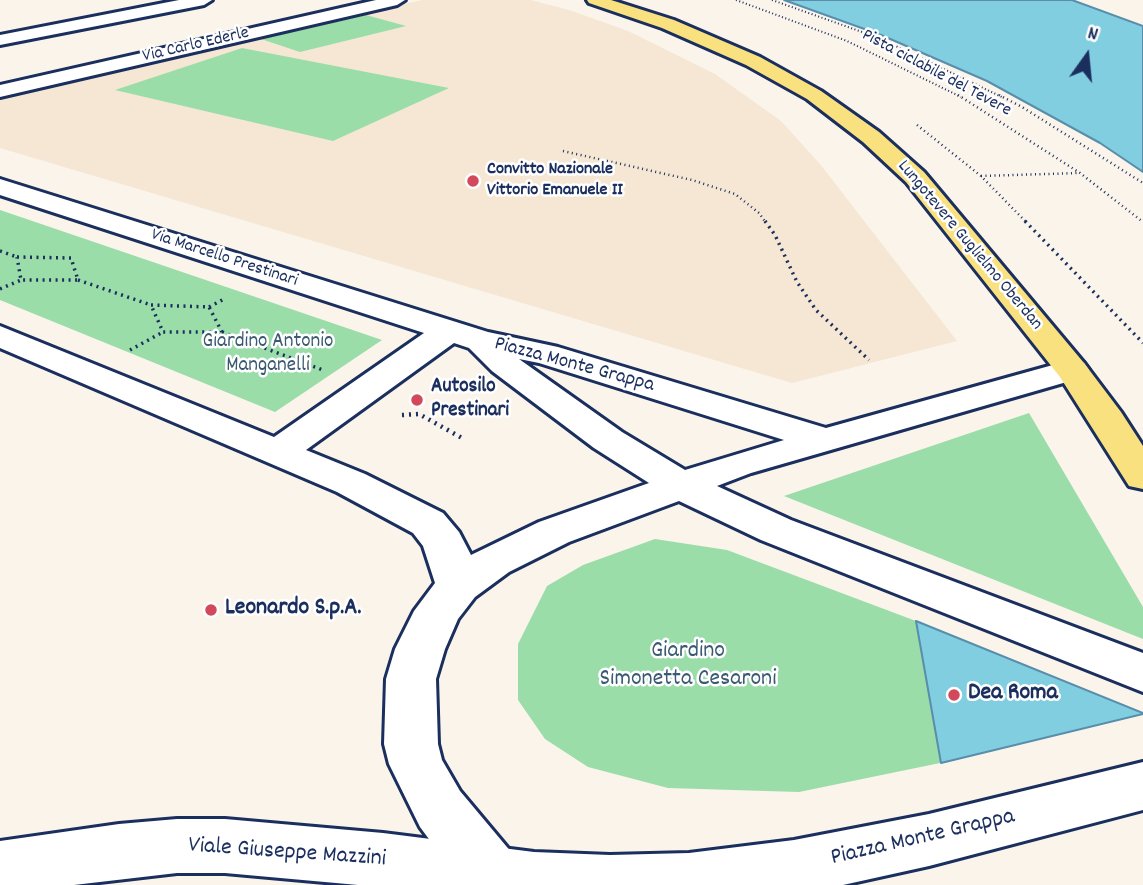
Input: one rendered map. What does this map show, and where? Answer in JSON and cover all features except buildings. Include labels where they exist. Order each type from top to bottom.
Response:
[{"type":"main road","name":"Lungotevere Guglielmo Oberdan","points":[[595,0],[668,24],[753,61],[814,95],[872,137],[915,177],[1072,370],[1143,476]]},
{"type":"street","points":[[0,25],[135,0]]},
{"type":"street","points":[[0,40],[204,0]]},
{"type":"street","name":"Via Carlo Ederle","points":[[0,91],[392,0]]},
{"type":"street","name":"Via Marcello Prestinari","points":[[0,187],[465,336]]},
{"type":"street","points":[[0,336],[372,492],[428,523],[444,542],[458,586]]},
{"type":"street","points":[[278,452],[465,336]]},
{"type":"street","name":"Piazza Monte Grappa","points":[[465,336],[546,354],[825,440]]},
{"type":"street","name":"Piazza Monte Grappa","points":[[465,336],[608,440],[682,486],[776,530],[1143,673]]},
{"type":"street","points":[[495,880],[440,809],[424,781],[416,764],[409,729],[411,679],[419,649],[438,611],[458,586],[493,561],[554,532],[737,465],[1072,370]]},
{"type":"street","name":"Piazza Monte Grappa","points":[[495,880],[653,883],[754,875],[929,840],[1143,786]]},
{"type":"street","name":"Viale Giuseppe Mazzini","points":[[18,872],[177,846],[225,846],[383,860],[495,880]]},
{"type":"path","name":"Pista ciclabile del Tevere","points":[[736,0],[837,37],[929,80],[996,117],[1080,173],[1143,222]]},
{"type":"path","points":[[772,0],[878,38],[960,76],[1022,107],[1143,183]]},
{"type":"path","points":[[563,151],[692,180],[742,198],[759,213],[775,235],[797,282],[816,310],[869,360]]},
{"type":"path","points":[[981,176],[1080,173]]},
{"type":"path","points":[[0,251],[18,257],[71,258],[78,280]]},
{"type":"path","points":[[18,257],[22,280]]},
{"type":"path","points":[[0,289],[22,280],[78,280],[151,305],[209,307],[222,332]]},
{"type":"path","points":[[151,305],[163,332]]},
{"type":"path","points":[[118,356],[163,332],[222,332],[331,373]]},
{"type":"shaded area","name":"Convitto Nazionale Vittorio Emanuele II","points":[[422,0],[531,0],[628,31],[715,74],[781,121],[820,164],[957,341],[792,383],[0,148],[0,98]]},
{"type":"green space","points":[[366,15],[406,26],[300,52],[261,39]]},
{"type":"green space","points":[[242,48],[449,88],[333,141],[115,90]]},
{"type":"green space","name":"Giardino Antonio Manganelli","points":[[0,210],[382,340],[275,412],[0,300]]},
{"type":"green space","points":[[1029,413],[1143,607],[1143,639],[784,496]]},
{"type":"green space","name":"Giardino Simonetta Cesaroni","points":[[655,539],[727,550],[916,621],[1143,713],[940,763],[799,792],[668,788],[588,767],[545,739],[518,700],[518,644],[547,586],[583,565]]},
{"type":"water","points":[[784,0],[1072,0],[1143,26],[1143,172],[1100,143],[987,81],[881,35]]},
{"type":"water","points":[[916,621],[1143,713],[1143,714],[941,763]]},
{"type":"place","name":"Convitto Nazionale Vittorio Emanuele II","points":[[473,181]]},
{"type":"place","name":"Autosilo Prestinari","points":[[417,400]]},
{"type":"place","name":"Leonardo S.p.A.","points":[[211,610]]},
{"type":"place","name":"Dea Roma","points":[[954,695]]}]
